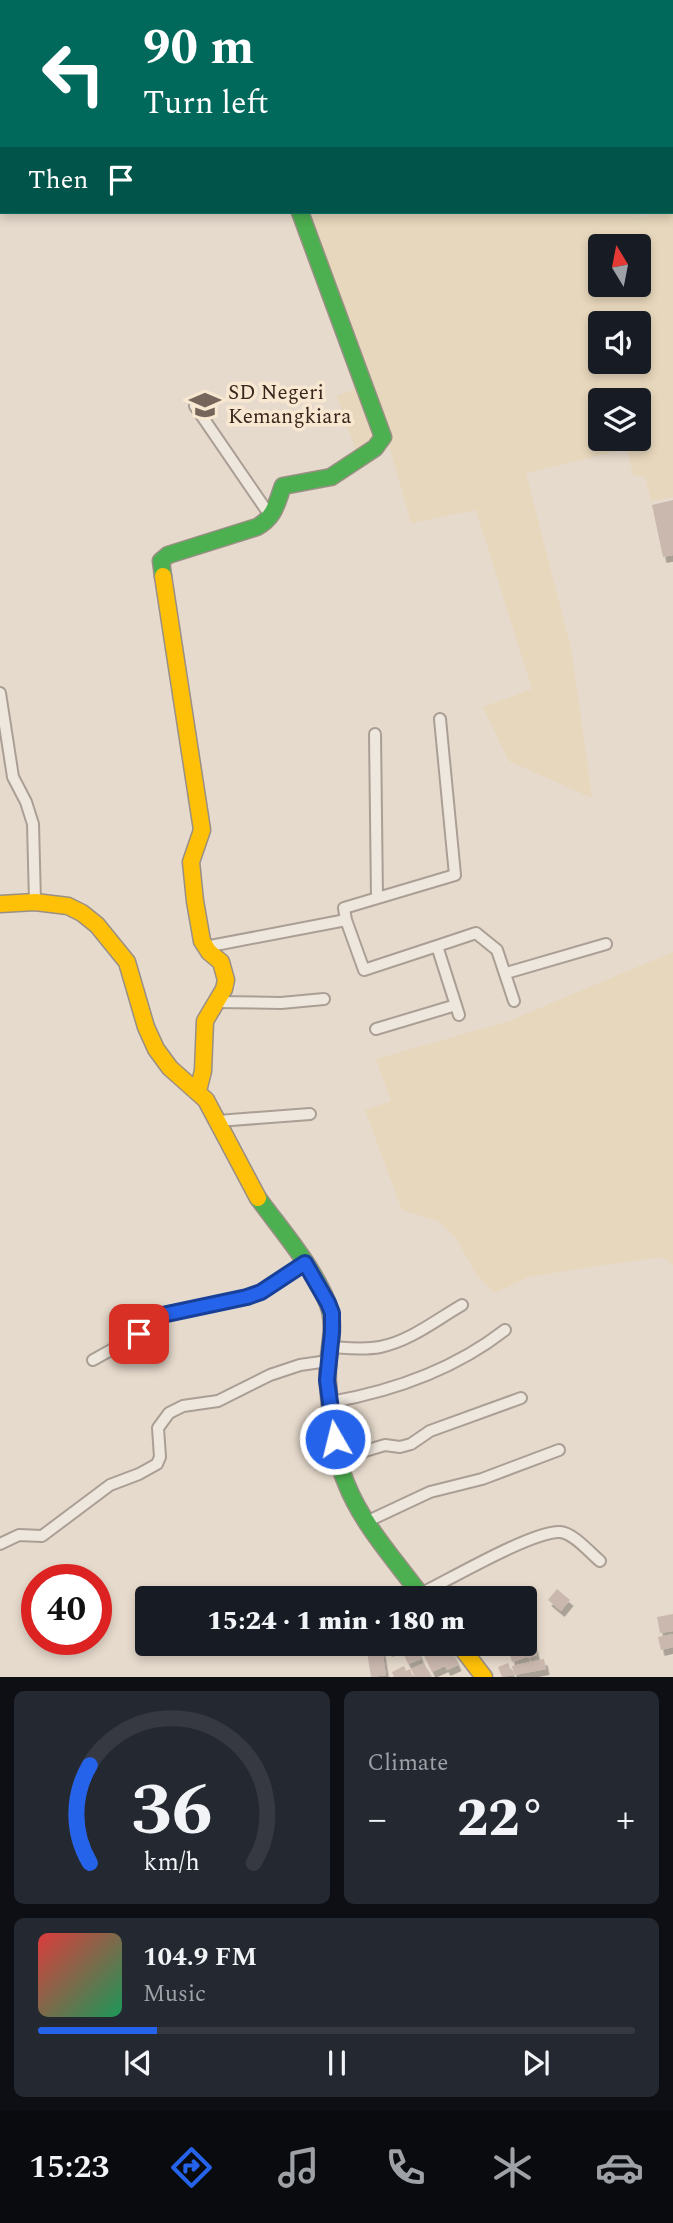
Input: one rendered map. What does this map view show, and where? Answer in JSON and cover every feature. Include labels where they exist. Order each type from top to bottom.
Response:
[{"type":"street","points":[[198,1091],[204,1060],[205,1021],[226,985],[221,962],[205,947],[195,901],[191,868],[193,854],[201,837],[201,823],[161,561],[171,552],[236,534],[267,522],[283,486],[331,477],[375,449],[383,438],[365,382],[301,214]]},
{"type":"street","points":[[195,405],[271,517]]},
{"type":"street","points":[[0,693],[13,777],[26,802],[33,824],[35,902]]},
{"type":"street","points":[[440,719],[455,875],[344,908],[346,920],[364,970],[476,933],[497,950],[514,1001]]},
{"type":"street","points":[[375,734],[377,898]]},
{"type":"street","points":[[0,904],[35,902],[68,906],[97,925],[123,956],[129,966],[146,1027],[156,1049],[170,1069],[198,1091],[218,1121],[256,1195],[305,1263],[330,1308],[333,1320],[327,1380],[338,1459],[349,1494],[366,1522],[414,1586]]},
{"type":"street","points":[[205,947],[346,920]]},
{"type":"street","points":[[506,973],[606,944]]},
{"type":"street","points":[[376,1030],[457,1010],[437,946]]},
{"type":"street","points":[[216,1002],[281,1003],[324,999]]},
{"type":"street","points":[[218,1121],[310,1114]]},
{"type":"street","points":[[93,1360],[138,1335],[143,1322],[148,1318],[247,1297],[261,1292],[305,1263]]},
{"type":"street","points":[[0,1544],[19,1535],[42,1536],[110,1485],[157,1464],[160,1457],[158,1428],[169,1413],[183,1406],[218,1401],[270,1376],[330,1354],[393,1343],[414,1334],[462,1305]]},
{"type":"street","points":[[331,1402],[375,1393],[435,1371],[470,1355],[505,1330]]},
{"type":"street","points":[[338,1459],[384,1445],[407,1446],[437,1429],[521,1398]]},
{"type":"street","points":[[366,1522],[430,1492],[482,1479],[559,1450]]},
{"type":"street","points":[[440,1586],[506,1551],[549,1534],[562,1532],[569,1535],[600,1561]]},
{"type":"street","points":[[468,1656],[484,1677]]},
{"type":"shaded area","points":[[310,214],[638,214],[639,217],[673,214],[673,497],[651,501],[645,477],[633,475],[627,451],[651,451],[651,388],[588,388],[588,451],[619,451],[526,473],[572,653],[592,798],[509,761],[483,707],[532,689],[476,510],[411,523],[389,445],[391,433]]},
{"type":"shaded area","points":[[363,386],[380,430],[358,457],[337,396]]},
{"type":"shaded area","points":[[673,952],[673,1265],[663,1257],[597,1266],[528,1277],[495,1293],[477,1276],[456,1238],[438,1221],[402,1210],[365,1110],[391,1101],[376,1059],[509,1021]]},
{"type":"building","points":[[673,500],[673,555],[663,557],[652,505]]},
{"type":"building","points":[[557,1589],[570,1600],[561,1611],[548,1600]]},
{"type":"building","points":[[673,1614],[673,1631],[660,1633],[657,1617]]},
{"type":"building","points":[[673,1634],[673,1647],[661,1650],[658,1637]]},
{"type":"building","points":[[368,1656],[383,1656],[386,1675],[371,1677]]},
{"type":"building","points":[[404,1656],[420,1656],[421,1659],[408,1664]]},
{"type":"building","points":[[424,1656],[454,1656],[458,1665],[447,1670],[445,1666],[432,1672]]},
{"type":"building","points":[[510,1656],[527,1656],[527,1657],[512,1662]]},
{"type":"building","points":[[544,1659],[546,1669],[514,1675],[512,1666]]},
{"type":"building","points":[[424,1663],[431,1677],[415,1677],[411,1669]]},
{"type":"building","points":[[508,1663],[513,1675],[502,1677],[498,1667]]},
{"type":"building","points":[[404,1666],[406,1671],[410,1669],[413,1677],[394,1677],[392,1672]]},
{"type":"traffic: fast","points":[[163,576],[161,561],[168,555],[257,527],[271,514],[283,486],[331,477],[375,448],[383,437],[301,214]]},
{"type":"traffic: fast","points":[[258,1198],[306,1262],[328,1304],[332,1324],[328,1374],[330,1409],[335,1447],[342,1471],[361,1514],[414,1586]]},
{"type":"traffic: slow","points":[[163,576],[202,830],[191,862],[195,901],[202,941],[209,952],[221,962],[226,980],[224,989],[205,1021],[203,1071],[198,1091]]},
{"type":"traffic: slow","points":[[0,904],[35,902],[68,906],[97,925],[127,962],[146,1027],[156,1049],[170,1068],[206,1100],[258,1198]]},
{"type":"traffic: slow","points":[[468,1656],[484,1677]]},
{"type":"place","name":"SD Negeri Kemangkiara","points":[[205,405]]},
{"type":"route","points":[[139,1334],[143,1322],[148,1318],[247,1297],[261,1292],[305,1263],[332,1313],[327,1380],[335,1439]]}]
